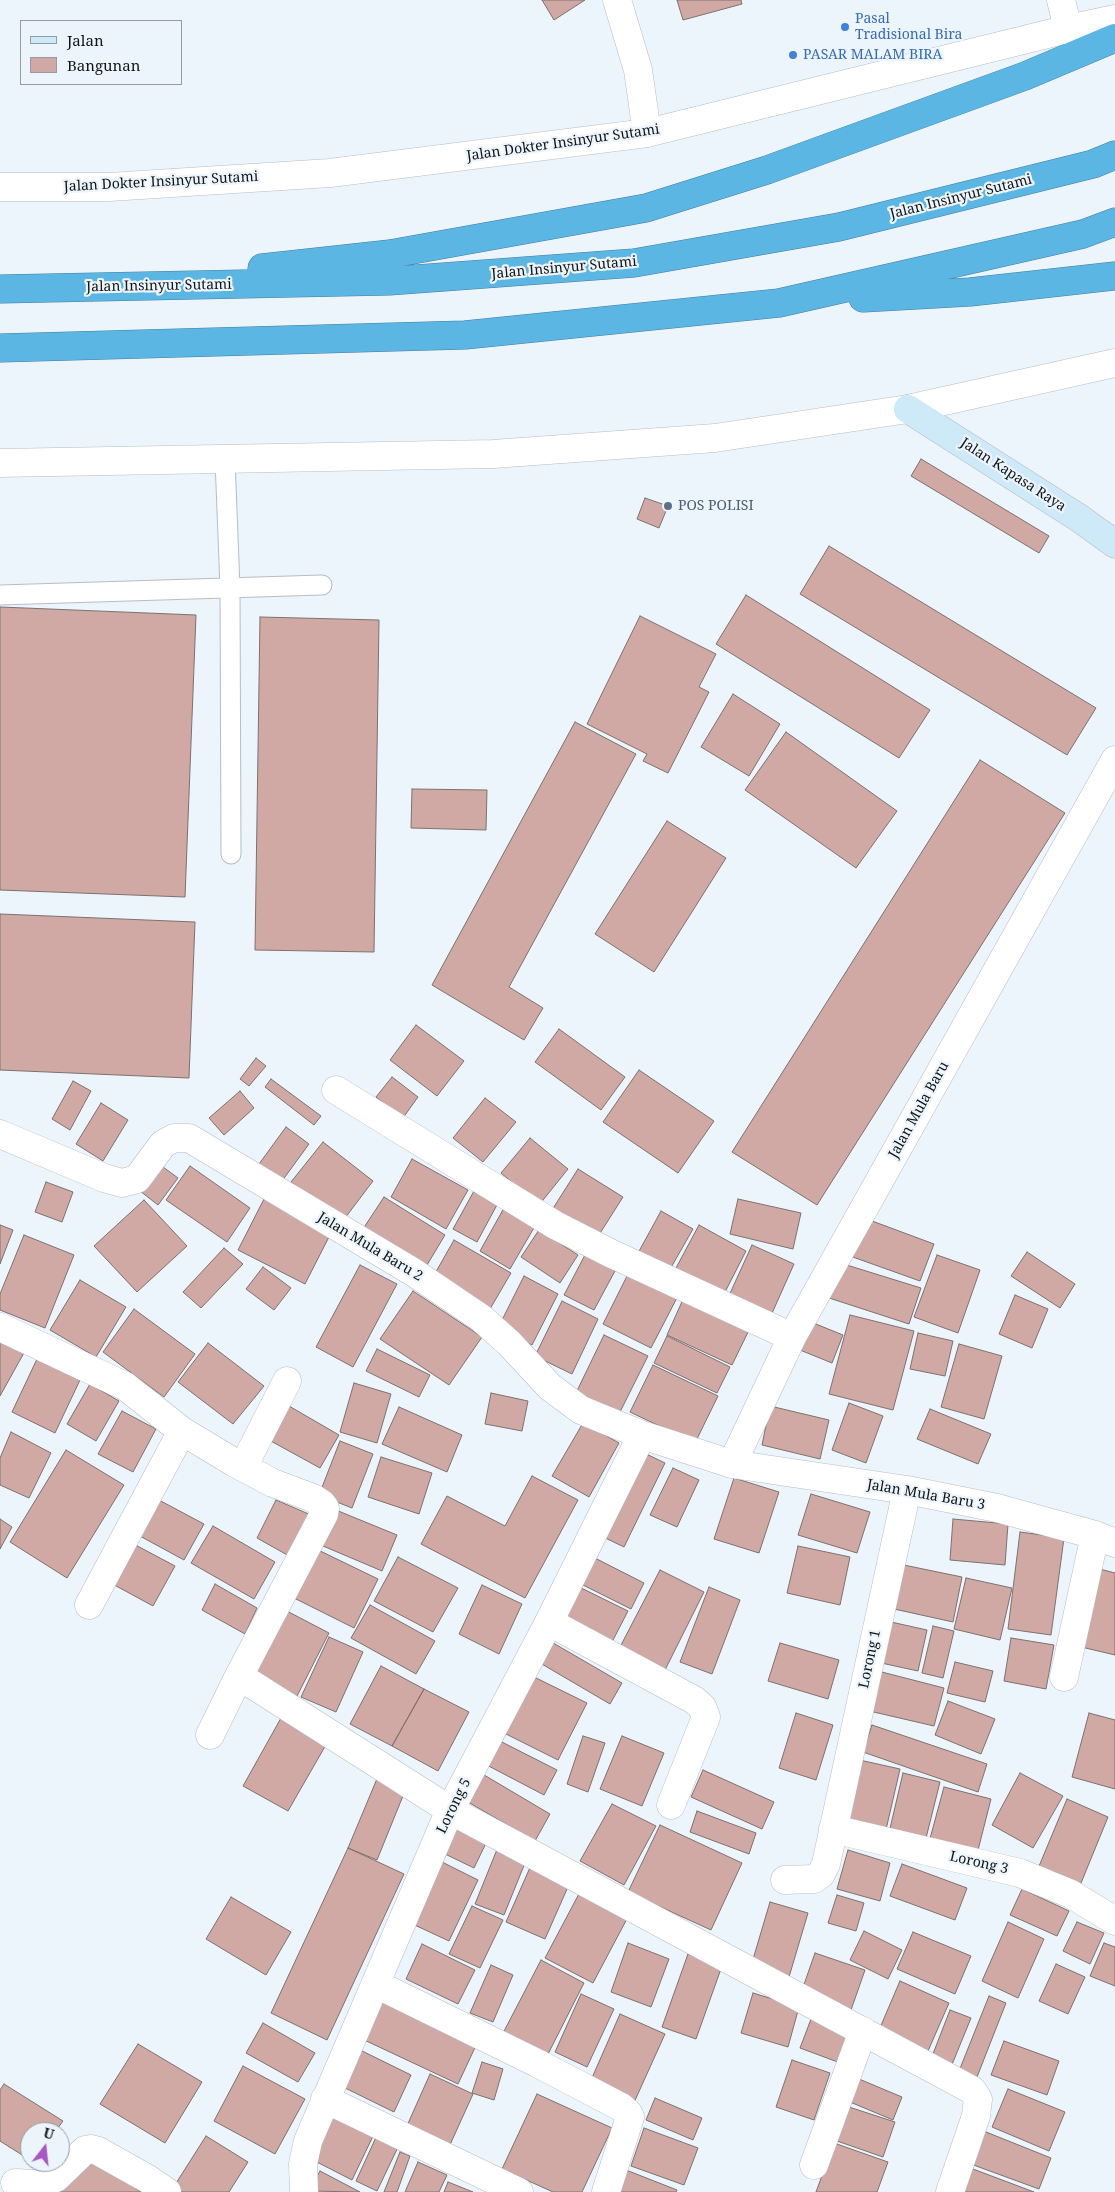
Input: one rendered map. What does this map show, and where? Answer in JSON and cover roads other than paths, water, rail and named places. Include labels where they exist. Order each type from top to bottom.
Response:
[{"type":"highway","points":[[89,288],[390,254],[646,208],[767,170],[1025,76],[1115,38]]},
{"type":"highway","name":"Jalan Insinyur Sutami","points":[[0,289],[389,281],[634,263],[839,227],[1093,164],[1115,155]]},
{"type":"highway","points":[[779,303],[1083,234],[1115,222]]},
{"type":"highway","points":[[0,348],[465,335],[779,303],[970,292],[1115,276]]},
{"type":"main road","name":"Jalan Kapasa Raya","points":[[908,408],[1079,518],[1115,544]]},
{"type":"street","points":[[617,0],[638,70],[647,133]]},
{"type":"street","points":[[1061,0],[1068,29]]},
{"type":"street","name":"Jalan Dokter Insinyur Sutami","points":[[0,187],[109,187],[330,174],[647,133],[1115,19]]},
{"type":"street","points":[[0,463],[493,454],[706,439],[908,408],[1115,363]]},
{"type":"street","name":"Jalan Mula Baru","points":[[732,1464],[792,1337],[1115,760]]},
{"type":"street","points":[[336,1090],[555,1225],[610,1253],[792,1337]]},
{"type":"street","name":"Jalan Mula Baru 2","points":[[0,1134],[104,1178],[122,1183],[137,1179],[164,1144],[174,1138],[189,1138],[413,1272],[481,1318],[550,1387],[581,1410],[642,1435],[732,1464]]},
{"type":"street","points":[[0,1327],[125,1386],[182,1431],[274,1483],[313,1498],[325,1508],[324,1514],[210,1735]]},
{"type":"street","points":[[243,1467],[287,1381]]},
{"type":"street","points":[[89,1605],[182,1431]]},
{"type":"street","name":"Lorong 5","points":[[304,2192],[303,2164],[308,2141],[450,1810],[549,1622],[642,1435]]},
{"type":"street","name":"Jalan Mula Baru 3","points":[[732,1464],[907,1490],[997,1508],[1105,1539]]},
{"type":"street","name":"Lorong 1","points":[[785,1880],[814,1879],[821,1874],[826,1864],[907,1490]]},
{"type":"street","points":[[1064,1677],[1105,1539]]},
{"type":"street","points":[[549,1622],[694,1700],[702,1707],[706,1717],[671,1805]]},
{"type":"street","points":[[239,1676],[450,1810],[972,2090],[978,2099],[972,2129],[950,2192]]},
{"type":"street","name":"Lorong 3","points":[[833,1829],[1020,1873],[1070,1894],[1115,1921]]},
{"type":"street","points":[[376,1984],[537,2063],[621,2107],[628,2113],[630,2117],[606,2192]]},
{"type":"street","points":[[814,2165],[863,2031]]},
{"type":"street","points":[[325,2099],[519,2192]]},
{"type":"street","points":[[15,2183],[37,2184],[56,2178],[85,2150],[91,2149],[140,2174],[167,2192]]},
{"type":"lane","points":[[225,459],[230,588],[231,854]]},
{"type":"lane","points":[[0,595],[322,585]]},
{"type":"place","name":"Pasal Tradisional Bira","points":[[845,27]]},
{"type":"place","name":"PASAR MALAM BIRA","points":[[793,55]]},
{"type":"place","name":"POS POLISI","points":[[668,506]]}]
